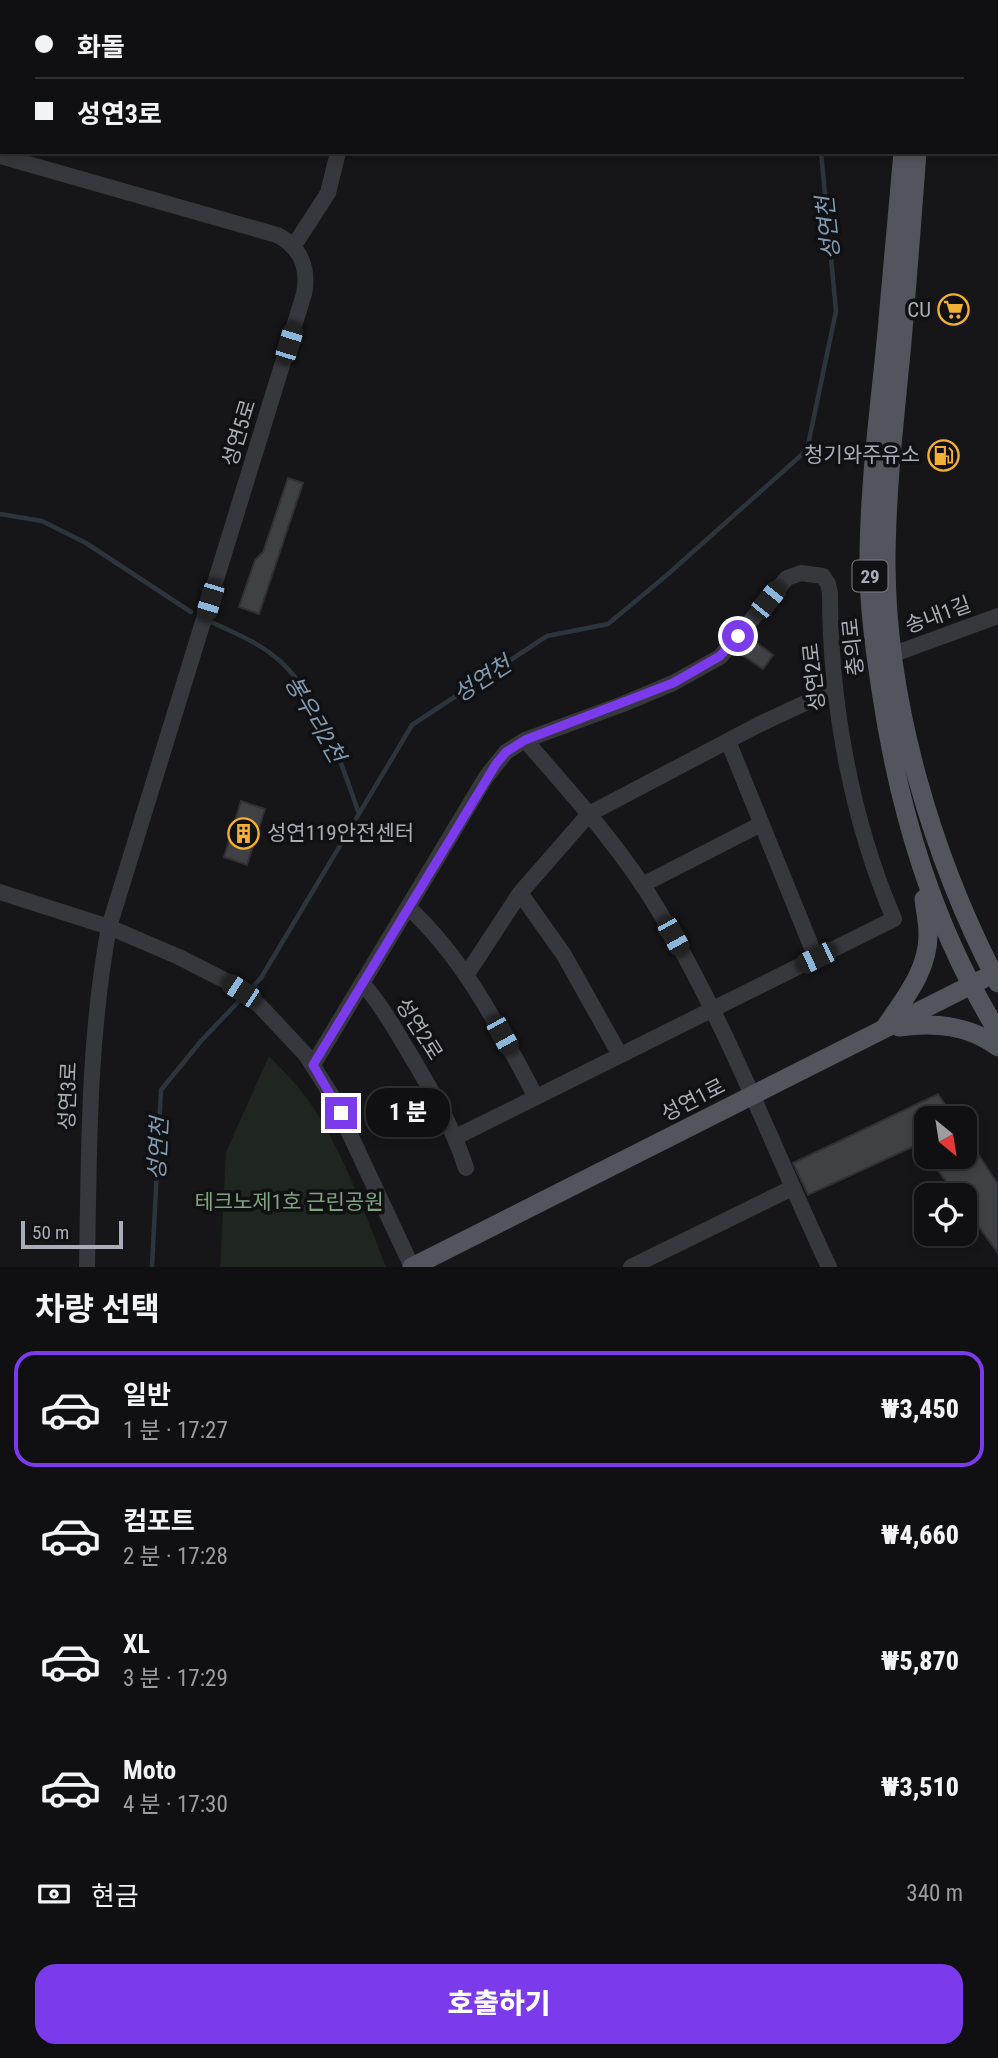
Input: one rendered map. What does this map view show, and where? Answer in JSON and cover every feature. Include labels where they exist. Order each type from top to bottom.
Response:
[{"type":"main road","name":"충의로","points":[[903,154],[874,459],[869,554],[872,631],[897,788],[928,890],[971,986],[998,1032]]},
{"type":"main road","name":"충의로","points":[[917,154],[890,473],[886,566],[894,654],[898,691],[933,828],[964,911],[996,978]]},
{"type":"main road","points":[[884,1030],[914,984],[925,961],[928,935],[924,900],[928,890]]},
{"type":"main road","points":[[941,921],[964,911]]},
{"type":"main road","name":"성연1로","points":[[412,1267],[971,986],[996,978]]},
{"type":"main road","points":[[884,1030],[914,1025],[950,1026],[982,1036],[998,1047]]},
{"type":"street","points":[[0,156],[277,235],[293,247],[328,193],[338,154]]},
{"type":"street","name":"성연5로","points":[[109,927],[304,294],[304,267],[293,247]]},
{"type":"street","name":"성연2로","points":[[313,1065],[496,764],[506,752],[525,740],[673,683],[720,656],[781,584],[792,575],[819,574],[828,584],[835,689],[849,777],[875,867],[894,919],[456,1137]]},
{"type":"street","name":"송내1길","points":[[894,654],[998,616]]},
{"type":"street","points":[[467,974],[520,893],[589,814],[728,741],[835,689]]},
{"type":"street","points":[[525,740],[589,814],[642,885],[712,1009],[829,1267]]},
{"type":"street","points":[[728,741],[816,958]]},
{"type":"street","points":[[642,885],[761,824]]},
{"type":"street","points":[[0,892],[109,927],[200,967],[241,991],[277,1023],[313,1065],[350,1131],[412,1267]]},
{"type":"street","points":[[520,893],[564,955],[620,1055]]},
{"type":"street","points":[[408,907],[429,926],[467,974],[536,1097]]},
{"type":"street","name":"성연3로","points":[[86,1267],[92,1048],[109,927]]},
{"type":"street","name":"성연2로","points":[[362,984],[373,995],[430,1088],[456,1137],[467,1168]]},
{"type":"street","points":[[631,1267],[792,1188]]},
{"type":"green space","name":"테크노제1호 근린공원","points":[[269,1056],[302,1092],[328,1131],[350,1176],[386,1267],[220,1267],[226,1152]]},
{"type":"building","points":[[288,478],[303,483],[259,614],[239,607],[255,560],[263,552]]},
{"type":"building","points":[[752,639],[773,655],[763,669],[741,654]]},
{"type":"building","name":"성연119안전센터","points":[[241,801],[265,809],[247,865],[224,857]]},
{"type":"building","points":[[938,1094],[946,1106],[914,1106],[914,1146],[808,1195],[793,1163]]},
{"type":"building","points":[[977,1152],[998,1184],[998,1253],[977,1225],[977,1183],[947,1183],[937,1169],[977,1169]]},
{"type":"waterway","name":"성연천","points":[[152,1267],[161,1090],[201,1041],[261,978],[412,725],[547,636],[608,624],[807,450],[836,311],[821,154]]},
{"type":"waterway","name":"봉우리2천","points":[[0,514],[42,521],[86,543],[191,612]]},
{"type":"waterway","name":"봉우리2천","points":[[211,622],[265,650],[281,662],[295,678],[308,695],[329,733],[359,814]]},
{"type":"place","name":"CU","points":[[954,310]]},
{"type":"place","name":"청기와주유소","points":[[943,455]]},
{"type":"place","name":"성연119안전센터","points":[[244,833]]},
{"type":"route","points":[[341,1113],[313,1065],[496,764],[506,752],[525,740],[673,683],[720,656],[738,636]]}]
